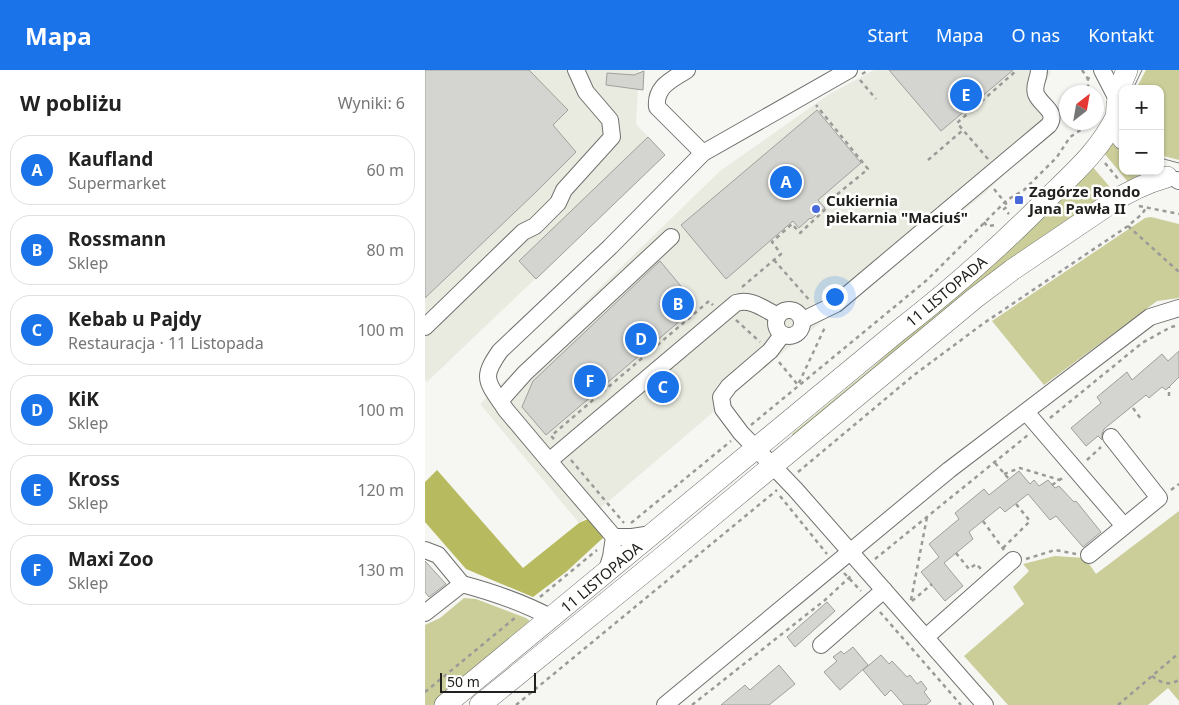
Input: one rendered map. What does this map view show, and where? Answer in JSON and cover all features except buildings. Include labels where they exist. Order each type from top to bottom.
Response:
[{"type":"main road","points":[[1119,133],[1117,108],[1122,80],[1127,70]]},
{"type":"main road","name":"11 LISTOPADA","points":[[445,705],[937,300],[1026,221],[1095,152],[1110,130],[1117,108]]},
{"type":"main road","name":"11 LISTOPADA","points":[[479,705],[1012,270],[1127,192],[1149,182],[1171,178]]},
{"type":"main road","points":[[551,618],[565,634]]},
{"type":"street","points":[[425,327],[523,232],[535,226],[558,203],[564,190],[612,137],[610,120],[586,92],[576,70]]},
{"type":"street","points":[[687,70],[665,85],[659,92],[656,98],[657,107],[703,154]]},
{"type":"street","points":[[803,320],[823,312],[836,304],[1049,125],[1052,120],[1051,113],[1036,95],[1035,86],[1039,70]]},
{"type":"street","points":[[606,573],[614,537],[506,410],[489,385],[487,374],[491,364],[500,352],[610,247],[703,154],[853,73]]},
{"type":"street","points":[[1096,73],[1117,108]]},
{"type":"street","points":[[500,401],[525,373],[671,237]]},
{"type":"street","points":[[549,461],[736,303],[744,301],[753,303],[779,316]]},
{"type":"street","points":[[665,705],[949,470],[1150,317],[1179,308]]},
{"type":"street","points":[[792,310],[797,312],[803,320],[801,331],[797,334],[787,336],[782,334],[776,326],[782,312],[792,310]]},
{"type":"street","points":[[782,334],[770,352],[729,386],[721,396],[723,409],[741,433],[788,482],[927,637],[985,705]]},
{"type":"street","points":[[1026,412],[1124,526]]},
{"type":"street","points":[[1089,555],[1159,498],[1111,438]]},
{"type":"street","points":[[614,537],[652,534]]},
{"type":"street","points":[[425,550],[438,554],[462,584],[484,590],[551,618]]},
{"type":"street","points":[[927,637],[988,584],[1008,554]]},
{"type":"street","points":[[425,613],[462,584]]},
{"type":"street","points":[[821,645],[884,590]]},
{"type":"path","points":[[987,165],[989,161],[987,158],[957,123],[1017,70]]},
{"type":"path","points":[[1082,70],[1089,85]]},
{"type":"path","points":[[853,73],[876,99]]},
{"type":"path","points":[[1088,80],[1096,73]]},
{"type":"path","points":[[738,290],[781,254],[772,242],[792,224],[799,233],[829,206],[829,201],[868,169],[817,106]]},
{"type":"path","points":[[928,160],[963,130]]},
{"type":"path","points":[[425,692],[927,280],[1004,200],[1024,190],[1057,157],[1070,137],[1082,130]]},
{"type":"path","points":[[1077,133],[1080,137]]},
{"type":"path","points":[[1100,157],[1123,186]]},
{"type":"path","points":[[1004,200],[1008,206],[1004,209],[1010,215]]},
{"type":"path","points":[[1136,203],[1141,207],[1179,214]]},
{"type":"path","points":[[516,705],[788,482],[913,375],[999,313],[1128,226],[1146,208]]},
{"type":"path","points":[[984,222],[987,226],[1001,225]]},
{"type":"path","points":[[1128,226],[1179,272]]},
{"type":"path","points":[[774,260],[811,302],[818,306],[828,320],[798,386]]},
{"type":"path","points":[[722,314],[727,321],[733,317],[770,352],[798,386]]},
{"type":"path","points":[[692,705],[825,600],[849,577],[995,463],[1142,343],[1171,327],[1179,325]]},
{"type":"path","points":[[1169,387],[1169,396]]},
{"type":"path","points":[[1133,408],[1141,419]]},
{"type":"path","points":[[995,463],[1009,479]]},
{"type":"path","points":[[1004,474],[1020,468],[1059,480]]},
{"type":"path","points":[[1008,554],[1030,521],[1016,504]]},
{"type":"path","points":[[927,517],[910,604],[932,584]]},
{"type":"path","points":[[983,521],[1015,562],[1055,550],[1089,555]]},
{"type":"path","points":[[956,553],[969,569],[977,564],[990,580]]},
{"type":"path","points":[[1117,705],[1179,653]]},
{"type":"path","points":[[1152,676],[1159,682],[1167,683],[1179,680]]},
{"type":"shaded area","points":[[425,70],[639,70],[636,124],[665,155],[427,382],[425,380]]},
{"type":"shaded area","points":[[874,70],[1049,70],[1051,72],[1042,89],[1059,112],[1053,127],[983,195],[786,350],[609,501],[579,523],[480,404],[720,171],[828,95]]},
{"type":"green space","points":[[1146,70],[1179,70],[1179,160],[1164,156],[1164,85],[1138,85]]},
{"type":"green space","points":[[1112,141],[1119,150],[1119,171],[1104,153]]},
{"type":"green space","points":[[1092,166],[1114,192],[795,439],[792,434],[873,367]]},
{"type":"green space","points":[[1122,175],[1143,175],[1128,182]]},
{"type":"green space","points":[[1151,217],[1179,224],[1179,298],[1157,301],[1044,385],[992,321],[1145,218]]},
{"type":"green space","points":[[437,470],[523,568],[579,523],[588,519],[604,537],[566,572],[533,597],[466,569],[425,522],[425,482]]},
{"type":"green space","points":[[1179,511],[1179,701],[1168,688],[1148,705],[1008,705],[964,656],[1024,604],[1013,587],[1029,571],[1023,564],[1055,556],[1085,558],[1096,574]]},
{"type":"green space","points":[[464,598],[476,599],[526,618],[531,622],[434,705],[425,705],[425,625],[440,618]]},
{"type":"tram line","points":[[1135,85],[1142,70]]},
{"type":"tram line","points":[[1164,159],[1179,163]]},
{"type":"place","name":"Kross","points":[[966,95]]},
{"type":"place","name":"Kaufland","points":[[786,182]]},
{"type":"place","name":"Zagórze Rondo Jana Pawła II","points":[[1019,200]]},
{"type":"place","name":"Cukiernia piekarnia \"Maciuś\"","points":[[816,209]]},
{"type":"place","name":"Rossmann","points":[[678,304]]},
{"type":"place","name":"KiK","points":[[641,339]]},
{"type":"place","name":"Maxi Zoo","points":[[590,381]]},
{"type":"place","name":"Kebab u Pajdy","points":[[663,387]]}]
